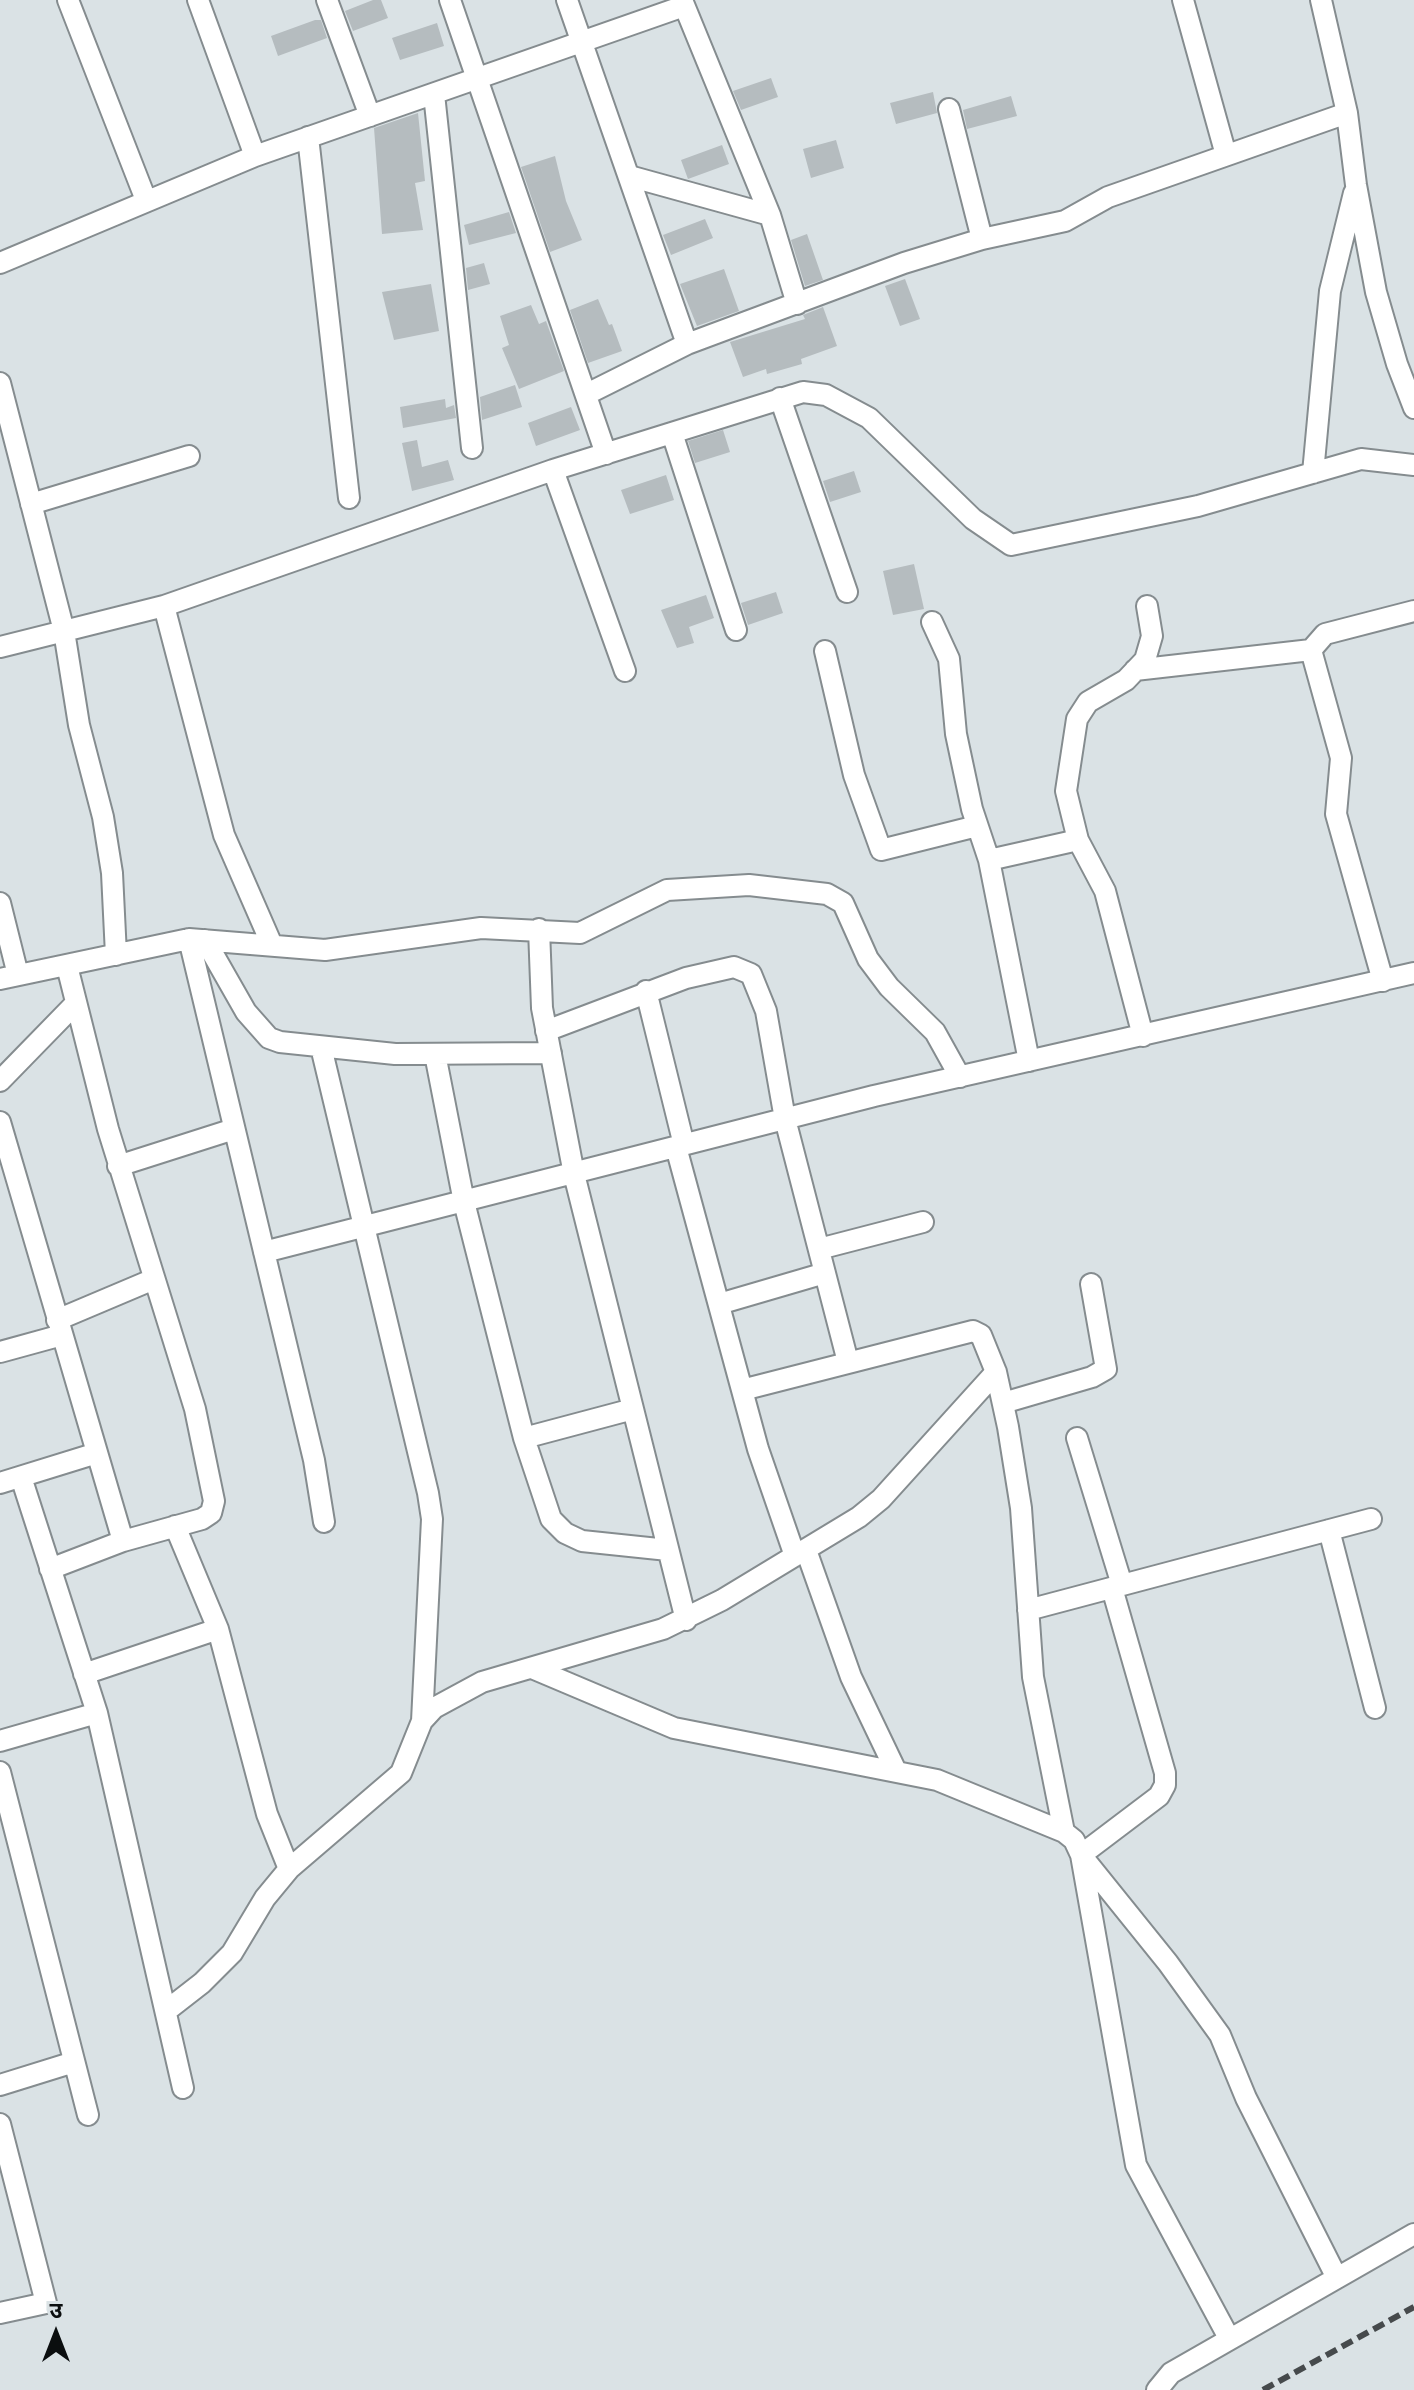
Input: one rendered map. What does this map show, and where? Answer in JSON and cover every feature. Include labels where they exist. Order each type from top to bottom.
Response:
[{"type":"street","points":[[68,0],[146,200]]},
{"type":"street","points":[[198,0],[255,156]]},
{"type":"street","points":[[327,0],[370,116]]},
{"type":"street","points":[[450,0],[606,454]]},
{"type":"street","points":[[567,0],[687,344]]},
{"type":"street","points":[[1183,0],[1226,155]]},
{"type":"street","points":[[1325,1],[1376,292],[1397,364],[1414,408]]},
{"type":"street","points":[[0,263],[255,156],[582,42],[683,3],[770,215],[797,304]]},
{"type":"street","points":[[434,94],[472,448]]},
{"type":"street","points":[[949,109],[982,239]]},
{"type":"street","points":[[587,394],[687,344],[904,263],[982,239],[1065,221],[1108,197],[1347,113]]},
{"type":"street","points":[[308,137],[349,498]]},
{"type":"street","points":[[629,176],[770,215]]},
{"type":"street","points":[[1313,473],[1330,291],[1356,185]]},
{"type":"street","points":[[0,383],[64,631],[79,725],[103,817],[112,873],[116,955]]},
{"type":"street","points":[[0,647],[164,606],[553,470],[780,398],[814,391],[869,418],[973,519],[1011,545],[1198,506],[1361,459],[1414,465]]},
{"type":"street","points":[[780,398],[847,592]]},
{"type":"street","points":[[672,433],[736,630]]},
{"type":"street","points":[[31,504],[189,456]]},
{"type":"street","points":[[553,470],[625,671]]},
{"type":"street","points":[[164,606],[224,835],[272,945]]},
{"type":"street","points":[[1143,1036],[1105,891],[1078,840],[1066,791],[1077,719],[1088,702],[1145,660],[1152,636],[1147,606]]},
{"type":"street","points":[[1135,670],[1311,650],[1325,634],[1414,611]]},
{"type":"street","points":[[932,622],[949,659],[956,734],[977,826],[989,860],[1029,1061]]},
{"type":"street","points":[[1311,650],[1341,758],[1336,814],[1383,981]]},
{"type":"street","points":[[825,651],[854,775],[881,850],[977,826]]},
{"type":"street","points":[[989,860],[1078,840]]},
{"type":"street","points":[[0,903],[9,977],[173,940],[325,950],[469,929],[539,929],[580,933],[655,893],[676,889],[749,885],[827,894],[843,903],[868,959],[889,987],[935,1032],[960,1077]]},
{"type":"street","points":[[539,929],[542,1008],[574,1174],[686,1620]]},
{"type":"street","points":[[197,940],[246,1012],[269,1038],[321,1047],[435,1054],[551,1053]]},
{"type":"street","points":[[197,940],[234,1129],[314,1460],[324,1522]]},
{"type":"street","points":[[50,1569],[123,1541],[202,1519],[211,1513],[214,1486],[195,1409],[118,1166],[67,966]]},
{"type":"street","points":[[546,1031],[646,991],[723,968],[744,968],[751,974],[766,1011],[785,1119],[848,1362]]},
{"type":"street","points":[[264,1252],[785,1119],[1414,973]]},
{"type":"street","points":[[646,991],[680,1146],[742,1390],[800,1553],[851,1677],[896,1771]]},
{"type":"street","points":[[0,1081],[76,1003]]},
{"type":"street","points":[[166,2011],[202,1983],[232,1953],[270,1891],[289,1869],[401,1773],[422,1721],[432,1519],[321,1047]]},
{"type":"street","points":[[435,1054],[464,1202],[524,1438],[551,1519],[565,1533],[582,1541],[668,1550]]},
{"type":"street","points":[[0,1122],[123,1541]]},
{"type":"street","points":[[118,1166],[234,1129]]},
{"type":"street","points":[[819,1249],[923,1222]]},
{"type":"street","points":[[719,1304],[825,1273]]},
{"type":"street","points":[[0,1352],[59,1327],[154,1279]]},
{"type":"street","points":[[1003,1403],[1092,1377],[1106,1369],[1091,1284]]},
{"type":"street","points":[[742,1390],[973,1331],[981,1335],[996,1372],[1021,1508],[1033,1677],[1064,1832]]},
{"type":"street","points":[[422,1721],[434,1708],[462,1691],[686,1620],[800,1553],[859,1517],[881,1499],[996,1372]]},
{"type":"street","points":[[524,1438],[633,1409]]},
{"type":"street","points":[[1077,1438],[1165,1773],[1165,1785],[1159,1796],[1081,1855]]},
{"type":"street","points":[[0,1483],[97,1453]]},
{"type":"street","points":[[21,1477],[97,1713],[183,2088]]},
{"type":"street","points":[[1028,1610],[1371,1519]]},
{"type":"street","points":[[175,1526],[218,1629],[267,1814],[289,1869]]},
{"type":"street","points":[[1329,1530],[1375,1708]]},
{"type":"street","points":[[84,1674],[218,1629]]},
{"type":"street","points":[[532,1668],[674,1728],[937,1780],[1064,1832],[1074,1840],[1081,1855],[1168,1963],[1220,2035],[1246,2098],[1337,2278]]},
{"type":"street","points":[[0,1741],[97,1713]]},
{"type":"street","points":[[0,1772],[88,2115]]},
{"type":"street","points":[[1081,1855],[1136,2165],[1229,2338]]},
{"type":"street","points":[[0,2085],[74,2062]]},
{"type":"street","points":[[0,2124],[46,2303],[0,2313]]},
{"type":"street","points":[[1157,2390],[1171,2373],[1414,2234]]},
{"type":"building","points":[[381,0],[388,18],[353,31],[345,11]]},
{"type":"building","points":[[321,20],[327,38],[278,56],[271,36]]},
{"type":"building","points":[[437,23],[444,46],[400,60],[392,38]]},
{"type":"building","points":[[771,78],[778,97],[741,110],[733,91]]},
{"type":"building","points":[[933,92],[937,113],[896,124],[890,103]]},
{"type":"building","points":[[1011,96],[1017,116],[967,129],[963,110]]},
{"type":"building","points":[[418,113],[425,181],[415,183],[423,230],[382,234],[374,128]]},
{"type":"building","points":[[836,140],[844,168],[811,178],[803,149]]},
{"type":"building","points":[[722,145],[729,164],[688,179],[681,160]]},
{"type":"building","points":[[555,156],[566,201],[582,240],[550,252],[521,167]]},
{"type":"building","points":[[509,212],[516,233],[469,245],[464,225]]},
{"type":"building","points":[[705,219],[713,238],[671,255],[663,235]]},
{"type":"building","points":[[807,234],[823,280],[805,286],[791,240]]},
{"type":"building","points":[[484,263],[490,284],[468,290],[466,268]]},
{"type":"building","points":[[724,269],[739,311],[697,326],[680,284]]},
{"type":"building","points":[[905,279],[920,319],[900,326],[885,286]]},
{"type":"building","points":[[431,284],[439,331],[394,340],[382,292]]},
{"type":"building","points":[[598,299],[622,351],[588,363],[570,310]]},
{"type":"building","points":[[531,305],[539,324],[546,321],[564,371],[519,389],[502,348],[509,345],[500,316]]},
{"type":"building","points":[[823,307],[837,346],[801,359],[802,364],[767,374],[766,369],[743,377],[730,342],[805,319],[803,315]]},
{"type":"building","points":[[515,385],[522,407],[482,420],[480,397]]},
{"type":"building","points":[[445,399],[446,408],[454,405],[456,418],[403,428],[400,407]]},
{"type":"building","points":[[571,407],[580,430],[536,446],[528,423]]},
{"type":"building","points":[[723,430],[730,452],[695,463],[688,441]]},
{"type":"building","points":[[417,440],[422,467],[448,460],[454,480],[412,491],[402,443]]},
{"type":"building","points":[[854,471],[861,492],[830,502],[823,481]]},
{"type":"building","points":[[666,475],[674,500],[630,514],[621,490]]},
{"type":"building","points":[[914,564],[924,609],[893,615],[883,571]]},
{"type":"building","points":[[776,592],[783,613],[748,625],[741,603]]},
{"type":"building","points":[[706,595],[714,618],[689,627],[694,643],[677,648],[661,610]]},
{"type":"railway","points":[[1263,2390],[1414,2307]]}]
